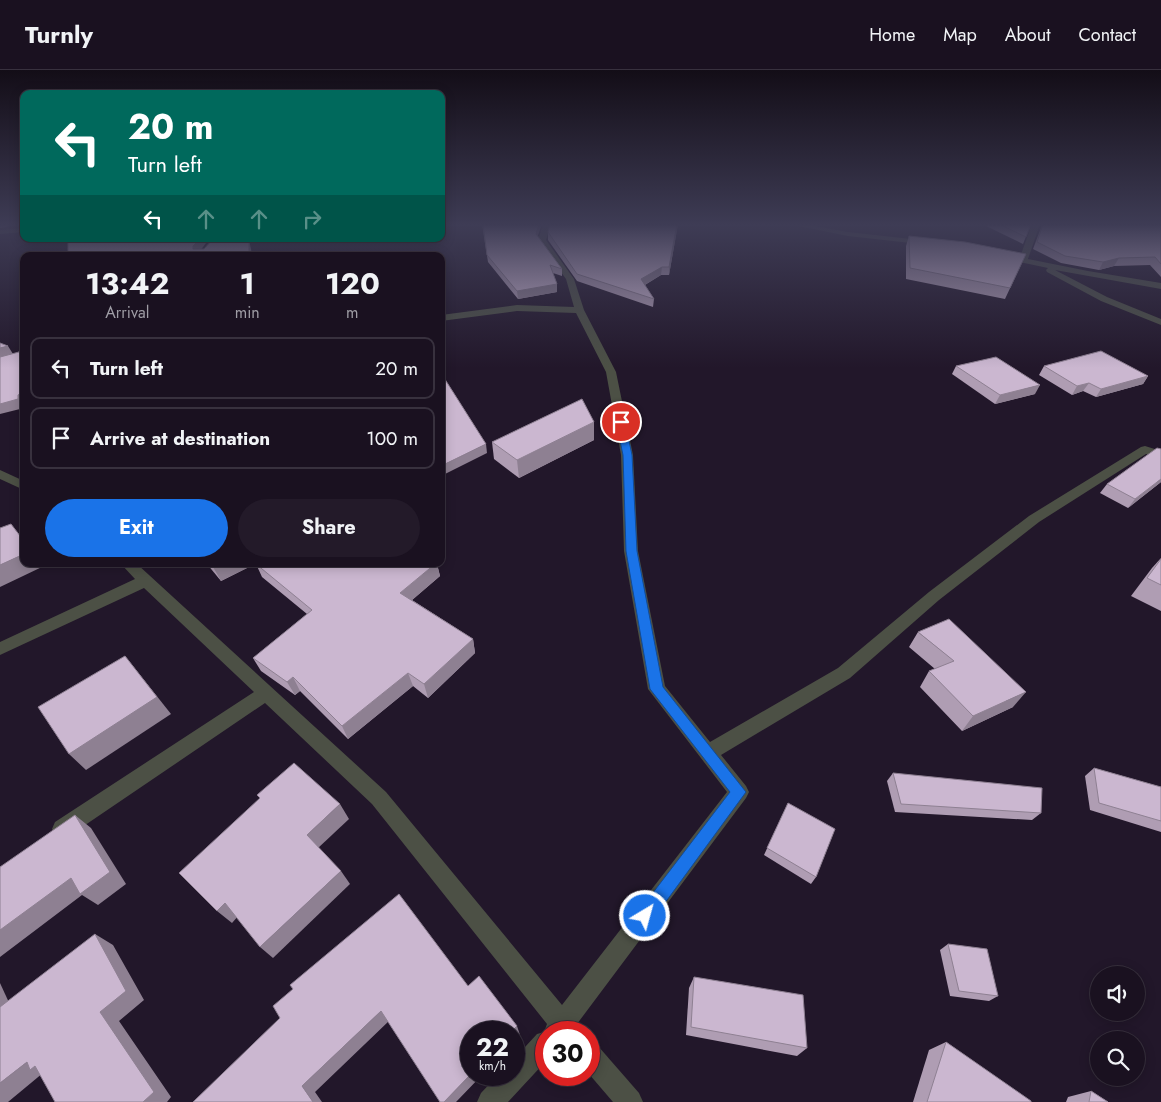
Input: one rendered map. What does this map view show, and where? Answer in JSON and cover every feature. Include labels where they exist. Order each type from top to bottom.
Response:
[{"type":"street","points":[[565,272],[570,279],[579,310],[611,372],[627,455],[632,551],[657,689],[739,792],[567,1021]]},
{"type":"street","points":[[1054,272],[1070,282],[1130,310],[1161,322]]},
{"type":"street","points":[[1083,272],[1161,286]]},
{"type":"street","points":[[445,317],[516,308],[579,310]]},
{"type":"street","points":[[708,753],[844,673],[934,596],[1034,519],[1145,450],[1161,455]]},
{"type":"street","points":[[0,474],[20,484]]},
{"type":"street","points":[[132,567],[379,798],[549,1021]]},
{"type":"street","points":[[0,649],[147,580]]},
{"type":"street","points":[[47,839],[267,692]]},
{"type":"street","points":[[490,1102],[535,1056]]},
{"type":"street","points":[[600,1068],[630,1102]]},
{"type":"building","points":[[501,272],[553,272],[557,284],[517,291]]},
{"type":"building","points":[[576,272],[653,272],[641,279],[654,299]]},
{"type":"building","points":[[931,272],[1017,272],[1010,288]]},
{"type":"building","points":[[0,343],[8,346],[0,348]]},
{"type":"building","points":[[20,350],[20,394],[18,399],[0,404],[0,357],[19,352]]},
{"type":"building","points":[[1101,351],[1148,376],[1101,389],[1089,383],[1077,386],[1044,366]]},
{"type":"building","points":[[996,357],[1040,385],[1000,395],[956,366]]},
{"type":"building","points":[[445,379],[486,444],[445,464]]},
{"type":"building","points":[[582,399],[594,422],[517,460],[492,442]]},
{"type":"building","points":[[1157,448],[1161,449],[1161,479],[1135,499],[1107,484]]},
{"type":"building","points":[[11,524],[20,536],[20,556],[0,565],[0,528]]},
{"type":"building","points":[[1161,559],[1161,585],[1147,578]]},
{"type":"building","points":[[260,567],[431,567],[400,593],[473,639],[424,684],[408,673],[342,726],[293,677],[287,682],[253,658],[312,610]]},
{"type":"building","points":[[949,619],[1026,692],[973,716],[929,671],[954,661],[918,632]]},
{"type":"building","points":[[125,656],[157,697],[69,754],[38,707]]},
{"type":"building","points":[[294,763],[340,804],[307,835],[341,871],[260,947],[225,903],[217,911],[179,873],[260,798],[257,795]]},
{"type":"building","points":[[1094,768],[1161,787],[1161,821],[1099,803]]},
{"type":"building","points":[[893,773],[1042,788],[1041,813],[901,804]]},
{"type":"building","points":[[788,803],[835,829],[816,877],[767,848]]},
{"type":"building","points":[[75,815],[110,872],[80,894],[71,878],[0,930],[0,867]]},
{"type":"building","points":[[399,894],[468,986],[479,976],[513,1021],[460,1021],[460,1085],[444,1102],[440,1102],[381,1011],[302,1086],[313,1102],[193,1102],[280,1018],[273,1006],[293,989],[290,985]]},
{"type":"building","points":[[95,934],[126,991],[100,1012],[154,1092],[143,1102],[55,1102],[35,1066],[30,1070],[27,1062],[0,1083],[0,1007]]},
{"type":"building","points":[[948,944],[987,949],[998,996],[959,991]]},
{"type":"building","points":[[694,977],[803,995],[807,1048],[691,1027]]},
{"type":"building","points":[[946,1042],[1031,1101],[1031,1102],[927,1102]]},
{"type":"building","points":[[1091,1091],[1108,1102],[1089,1102]]},
{"type":"route","points":[[621,422],[627,455],[632,551],[657,689],[739,792],[645,916]]}]
